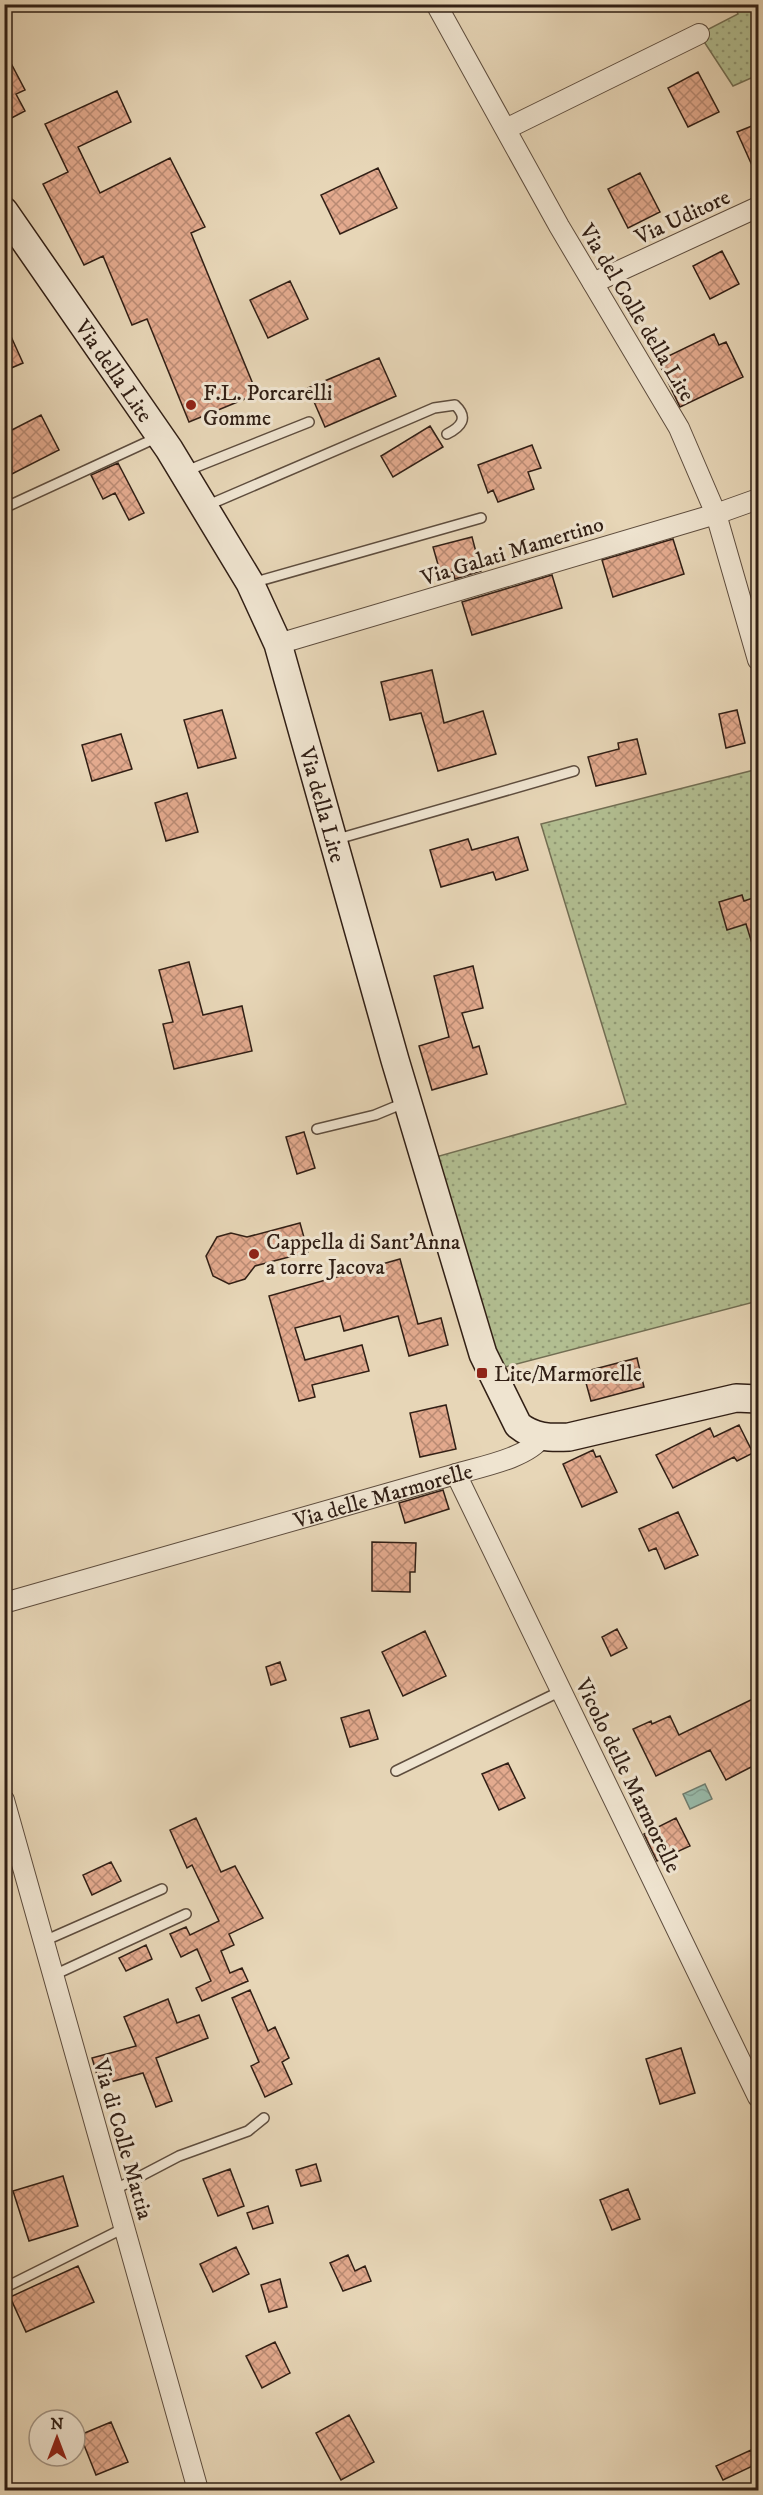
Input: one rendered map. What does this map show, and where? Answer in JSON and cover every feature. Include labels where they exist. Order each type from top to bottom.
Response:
[{"type":"street","name":"Via del Colle della Lite","points":[[436,4],[593,283],[679,428],[716,514],[759,660]]},
{"type":"street","points":[[506,129],[699,34]]},
{"type":"street","name":"Via Uditore","points":[[593,283],[759,207]]},
{"type":"street","name":"Via della Lite","points":[[4,211],[183,472],[250,584],[278,644],[408,1101],[483,1354],[518,1425],[526,1432],[542,1437]]},
{"type":"street","name":"Via Galati Mamertino","points":[[278,644],[716,514],[759,499]]},
{"type":"street","points":[[542,1437],[592,1434],[736,1398],[756,1396]]},
{"type":"street","name":"Via delle Marmorelle","points":[[4,1602],[456,1474],[517,1455],[536,1446],[542,1437]]},
{"type":"street","name":"Vicolo delle Marmorelle","points":[[456,1474],[759,2097]]},
{"type":"street","name":"Via di Colle Mattia","points":[[4,1800],[198,2490]]},
{"type":"lane","points":[[204,507],[434,408],[454,405],[463,415],[463,422],[459,428],[447,434]]},
{"type":"lane","points":[[183,472],[309,422]]},
{"type":"lane","points":[[4,508],[159,436]]},
{"type":"lane","points":[[250,584],[481,518]]},
{"type":"lane","points":[[333,840],[574,771]]},
{"type":"lane","points":[[317,1129],[375,1115],[408,1101]]},
{"type":"lane","points":[[396,1771],[561,1691]]},
{"type":"lane","points":[[44,1941],[162,1889]]},
{"type":"lane","points":[[54,1975],[186,1914]]},
{"type":"lane","points":[[114,2190],[188,2152],[248,2131],[264,2118]]},
{"type":"lane","points":[[4,2288],[124,2228]]},
{"type":"shaded area","points":[[734,5],[758,5],[758,75],[733,86],[699,34],[738,14]]},
{"type":"shaded area","points":[[758,769],[758,1301],[482,1373],[425,1160],[626,1104],[541,824]]},
{"type":"water","points":[[705,1784],[712,1799],[690,1809],[683,1794]]},
{"type":"building","points":[[4,50],[25,90],[16,94],[25,111],[4,122]]},
{"type":"building","points":[[698,72],[719,112],[688,127],[668,88]]},
{"type":"building","points":[[117,91],[131,122],[78,147],[100,193],[170,158],[205,227],[191,233],[257,394],[189,422],[147,319],[132,325],[103,256],[84,265],[43,184],[68,172],[45,124]]},
{"type":"building","points":[[759,123],[759,181],[737,132]]},
{"type":"building","points":[[378,168],[397,208],[340,234],[321,195]]},
{"type":"building","points":[[640,173],[660,212],[628,228],[608,189]]},
{"type":"building","points":[[722,251],[739,284],[710,299],[693,266]]},
{"type":"building","points":[[290,281],[308,319],[268,338],[250,300]]},
{"type":"building","points":[[4,321],[23,363],[4,371]]},
{"type":"building","points":[[714,334],[719,345],[726,342],[743,377],[680,407],[658,361]]},
{"type":"building","points":[[379,358],[396,396],[325,427],[308,388]]},
{"type":"building","points":[[41,415],[59,450],[4,478],[4,434]]},
{"type":"building","points":[[430,426],[443,447],[393,477],[381,456]]},
{"type":"building","points":[[532,445],[541,468],[528,472],[534,489],[498,502],[493,490],[488,493],[478,465]]},
{"type":"building","points":[[118,463],[144,513],[129,520],[115,493],[103,499],[91,475]]},
{"type":"building","points":[[472,537],[481,571],[455,579],[453,572],[441,575],[433,547]]},
{"type":"building","points":[[673,539],[684,574],[613,597],[602,560]]},
{"type":"building","points":[[552,575],[562,608],[472,635],[462,602]]},
{"type":"building","points":[[432,670],[444,723],[483,711],[496,754],[438,771],[421,713],[390,720],[381,682]]},
{"type":"building","points":[[222,710],[236,758],[198,768],[184,720]]},
{"type":"building","points":[[737,710],[745,743],[726,748],[719,714]]},
{"type":"building","points":[[121,734],[132,769],[92,781],[82,745]]},
{"type":"building","points":[[637,739],[646,774],[596,786],[588,757],[619,749],[618,743]]},
{"type":"building","points":[[187,793],[198,832],[166,841],[155,803]]},
{"type":"building","points":[[518,837],[528,870],[496,880],[493,872],[441,887],[430,850],[468,839],[472,850]]},
{"type":"building","points":[[742,895],[744,901],[759,896],[759,953],[755,953],[746,924],[727,930],[719,902]]},
{"type":"building","points":[[189,962],[203,1015],[242,1006],[252,1051],[174,1069],[163,1024],[173,1022],[159,970]]},
{"type":"building","points":[[473,966],[483,1008],[462,1013],[473,1048],[479,1046],[487,1074],[432,1090],[419,1046],[449,1037],[434,976]]},
{"type":"building","points":[[304,1132],[315,1168],[297,1174],[286,1137]]},
{"type":"building","name":"Cappella di Sant'Anna a torre Jacova","points":[[300,1223],[308,1252],[255,1266],[245,1279],[229,1284],[213,1276],[206,1256],[217,1237],[231,1233],[247,1237]]},
{"type":"building","points":[[400,1259],[418,1324],[441,1318],[448,1345],[409,1356],[398,1316],[344,1331],[340,1316],[295,1328],[305,1360],[362,1345],[369,1371],[312,1385],[315,1397],[299,1401],[269,1296]]},
{"type":"building","points":[[637,1358],[644,1387],[591,1401],[583,1372]]},
{"type":"building","points":[[446,1405],[456,1449],[420,1457],[410,1413]]},
{"type":"building","points":[[739,1425],[753,1453],[737,1461],[734,1457],[673,1488],[656,1455],[710,1428],[714,1437]]},
{"type":"building","points":[[593,1450],[596,1457],[600,1456],[617,1492],[582,1507],[563,1464]]},
{"type":"building","points":[[443,1490],[449,1509],[405,1523],[399,1503]]},
{"type":"building","points":[[678,1512],[698,1555],[665,1569],[656,1548],[649,1551],[639,1529]]},
{"type":"building","points":[[372,1542],[416,1543],[415,1572],[410,1572],[410,1592],[372,1591]]},
{"type":"building","points":[[617,1629],[627,1648],[611,1656],[602,1637]]},
{"type":"building","points":[[425,1631],[446,1676],[403,1696],[382,1652]]},
{"type":"building","points":[[280,1662],[286,1680],[271,1685],[266,1667]]},
{"type":"building","points":[[759,1696],[759,1763],[726,1780],[710,1750],[656,1776],[633,1729],[670,1716],[679,1735]]},
{"type":"building","points":[[369,1710],[378,1739],[350,1747],[341,1718]]},
{"type":"building","points":[[508,1763],[525,1798],[499,1810],[482,1774]]},
{"type":"building","points":[[196,1818],[221,1872],[235,1866],[263,1918],[229,1934],[234,1945],[221,1951],[230,1973],[242,1968],[248,1981],[202,2001],[196,1988],[211,1981],[197,1949],[181,1957],[170,1934],[186,1927],[190,1935],[219,1921],[192,1865],[187,1868],[170,1830]]},
{"type":"building","points":[[676,1818],[690,1846],[657,1861],[644,1834]]},
{"type":"building","points":[[111,1862],[121,1881],[92,1895],[83,1875]]},
{"type":"building","points":[[146,1945],[152,1959],[126,1971],[119,1958]]},
{"type":"building","points":[[250,1990],[268,2031],[275,2027],[289,2058],[282,2062],[292,2084],[265,2097],[251,2066],[259,2062],[232,1998]]},
{"type":"building","points":[[168,1999],[177,2023],[199,2015],[208,2038],[156,2058],[172,2101],[156,2107],[143,2073],[100,2085],[92,2058],[136,2046],[124,2017]]},
{"type":"building","points":[[681,2048],[695,2093],[660,2104],[646,2059]]},
{"type":"building","points":[[316,2164],[321,2181],[301,2186],[296,2170]]},
{"type":"building","points":[[230,2169],[244,2206],[218,2216],[203,2179]]},
{"type":"building","points":[[63,2176],[78,2226],[29,2241],[13,2191]]},
{"type":"building","points":[[628,2189],[640,2219],[612,2230],[600,2200]]},
{"type":"building","points":[[268,2206],[273,2223],[253,2229],[247,2213]]},
{"type":"building","points":[[236,2247],[249,2274],[213,2292],[200,2264]]},
{"type":"building","points":[[348,2255],[355,2271],[365,2266],[371,2281],[343,2291],[330,2263]]},
{"type":"building","points":[[78,2266],[94,2302],[26,2332],[10,2297]]},
{"type":"building","points":[[280,2279],[287,2307],[269,2312],[261,2285]]},
{"type":"building","points":[[275,2342],[290,2373],[262,2388],[246,2356]]},
{"type":"building","points":[[349,2415],[374,2462],[341,2480],[316,2433]]},
{"type":"building","points":[[111,2422],[128,2462],[96,2475],[87,2452],[87,2432]]},
{"type":"building","points":[[751,2450],[757,2464],[723,2480],[716,2466]]},
{"type":"place","name":"F.L. Porcarelli Gomme","points":[[191,405]]},
{"type":"place","name":"Cappella di Sant'Anna a torre Jacova","points":[[254,1254]]},
{"type":"place","name":"Lite/Marmorelle","points":[[482,1373]]}]
